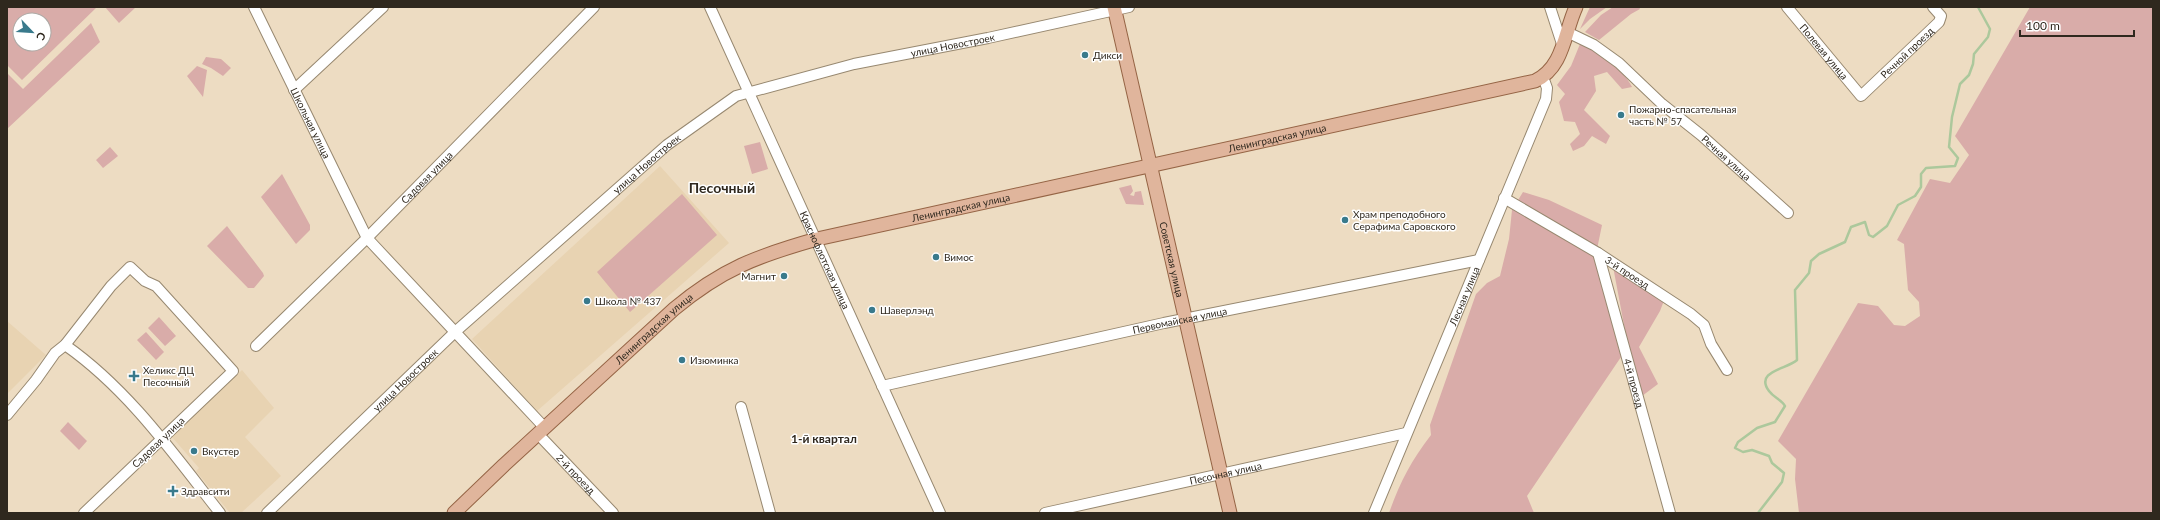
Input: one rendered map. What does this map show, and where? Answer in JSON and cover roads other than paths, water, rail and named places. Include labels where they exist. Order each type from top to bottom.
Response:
[{"type":"main road","name":"Лесная улица","points":[[1547,78],[1563,47],[1576,7]]},
{"type":"main road","name":"Советская улица","points":[[1114,9],[1186,319],[1220,475],[1230,513]]},
{"type":"main road","name":"Ленинградская улица","points":[[454,513],[541,431],[696,290],[741,264],[817,239],[1547,78]]},
{"type":"street","name":"Школьная улица","points":[[254,7],[368,238],[455,332]]},
{"type":"street","points":[[294,90],[383,7]]},
{"type":"street","name":"Садовая улица","points":[[256,346],[368,238],[594,7]]},
{"type":"street","name":"Краснофлотская улица","points":[[710,7],[817,239],[940,513]]},
{"type":"street","name":"улица Новостроек","points":[[267,513],[455,332],[667,145],[736,96],[749,94],[854,64],[988,38],[1114,9],[1129,7]]},
{"type":"street","points":[[1550,7],[1563,47]]},
{"type":"street","name":"Полевая улица","points":[[1787,7],[1861,96]]},
{"type":"street","name":"Речной проезд","points":[[1861,96],[1939,22],[1941,16],[1933,7]]},
{"type":"street","name":"Речная улица","points":[[1567,32],[1594,44],[1619,63],[1662,104],[1701,135],[1788,213]]},
{"type":"street","name":"Лесная улица","points":[[1374,513],[1546,99],[1547,78]]},
{"type":"street","name":"3-й проезд","points":[[1504,198],[1598,253],[1691,314],[1704,325],[1711,344],[1727,370]]},
{"type":"street","name":"4-й проезд","points":[[1598,253],[1670,513]]},
{"type":"street","name":"Первомайская улица","points":[[882,386],[1186,319],[1479,260]]},
{"type":"street","name":"Садовая улица","points":[[65,345],[111,286],[130,267],[145,280],[156,286],[233,371],[84,513]]},
{"type":"street","name":"2-й проезд","points":[[455,332],[613,513]]},
{"type":"street","points":[[7,415],[36,380],[55,353],[65,345],[113,384],[162,438],[220,513]]},
{"type":"street","points":[[741,407],[770,513]]},
{"type":"street","name":"Песочная улица","points":[[1046,513],[1406,433]]},
{"type":"waterway","points":[[1758,513],[1782,482],[1784,473],[1772,463],[1769,456],[1752,450],[1743,452],[1735,448],[1738,442],[1757,428],[1775,422],[1785,406],[1769,391],[1766,384],[1766,379],[1774,371],[1797,360],[1795,290],[1809,273],[1811,261],[1819,254],[1845,242],[1851,227],[1865,222],[1869,235],[1873,237],[1887,226],[1898,205],[1915,196],[1921,187],[1921,174],[1926,168],[1955,166],[1958,158],[1949,147],[1952,117],[1960,84],[1969,75],[1973,64],[1974,54],[1988,37],[1990,29],[1978,7]]},
{"type":"place","name":"Дикси","points":[[1085,55]]},
{"type":"place","name":"Пожарно-спасательная часть № 57","points":[[1621,115]]},
{"type":"place","name":"Храм преподобного Серафима Саровского","points":[[1345,220]]},
{"type":"place","name":"Вимос","points":[[936,257]]},
{"type":"place","name":"Магнит","points":[[784,276]]},
{"type":"place","name":"Школа № 437","points":[[587,301]]},
{"type":"place","name":"Шаверлэнд","points":[[872,310]]},
{"type":"place","name":"Изюминка","points":[[682,360]]},
{"type":"place","name":"Хеликс ДЦ Песочный","points":[[134,376]]},
{"type":"place","name":"Вкустер","points":[[194,451]]},
{"type":"place","name":"Здравсити","points":[[173,491]]},
{"type":"district","name":"Песочный","points":[[722,187]]},
{"type":"district","name":"1-й квартал","points":[[824,438]]}]
